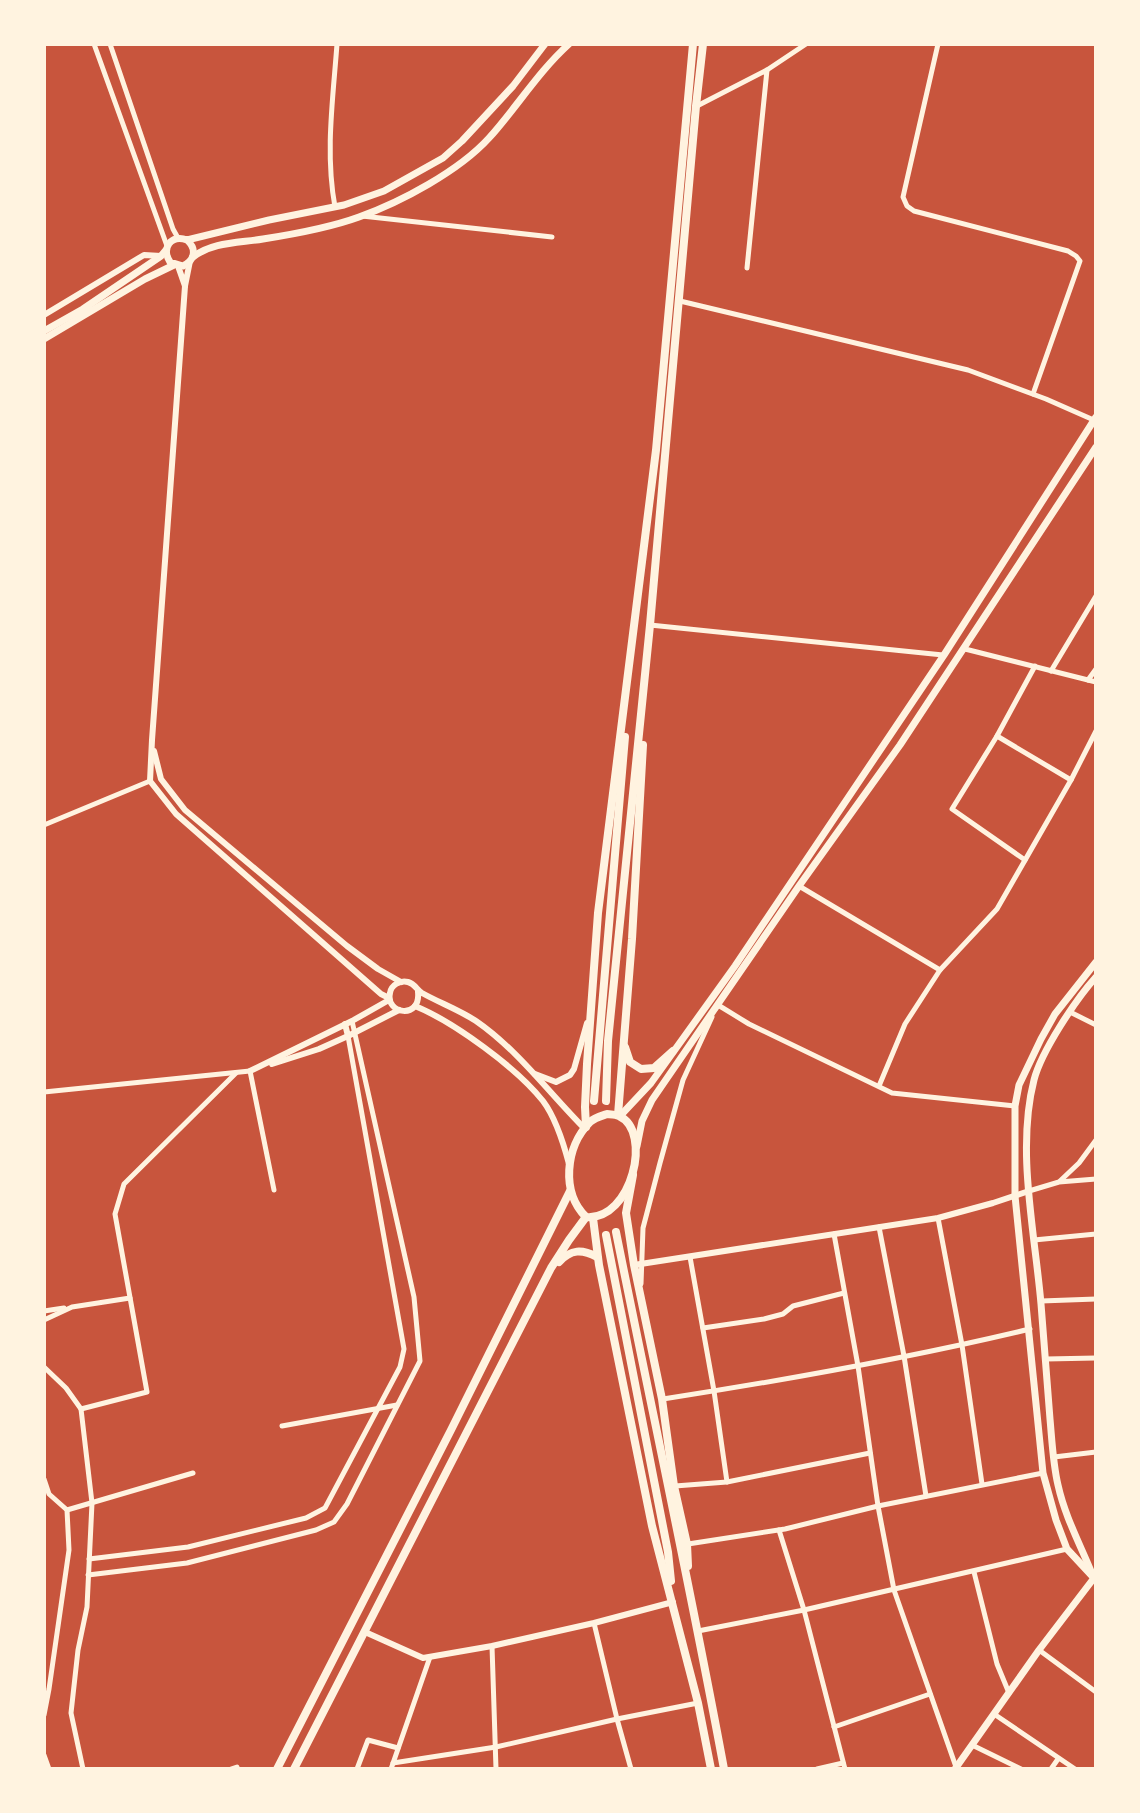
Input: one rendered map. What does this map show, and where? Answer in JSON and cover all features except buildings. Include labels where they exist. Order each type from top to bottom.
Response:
[{"type":"highway","points":[[586,1128],[598,913],[656,450],[693,44]]},
{"type":"highway","points":[[606,1101],[608,1041],[703,44]]},
{"type":"highway","points":[[650,625],[619,1115],[633,1132],[635,1152],[626,1213],[687,1544],[689,1591]]},
{"type":"highway","points":[[594,1101],[634,629]]},
{"type":"highway","points":[[624,1043],[630,1062],[641,1069],[654,1068],[673,1051]]},
{"type":"highway","points":[[619,1115],[607,1114],[592,1120],[586,1128],[576,1144],[569,1165],[570,1191],[575,1204],[590,1218],[652,1526],[698,1703],[711,1769]]},
{"type":"highway","points":[[294,1769],[546,1278],[569,1240],[590,1218],[614,1208],[633,1175]]},
{"type":"highway","points":[[277,1769],[570,1191]]},
{"type":"highway","points":[[616,1232],[724,1769]]},
{"type":"highway","points":[[606,1235],[668,1552],[673,1602]]},
{"type":"highway","points":[[546,1278],[562,1258],[573,1251],[584,1250],[597,1257]]},
{"type":"main road","points":[[44,331],[83,309],[164,251],[173,239],[187,240],[365,199],[443,158],[489,114],[545,44]]},
{"type":"main road","points":[[44,339],[145,279],[192,259],[205,248],[310,230],[361,216],[397,201],[465,160],[487,140],[541,73],[569,44]]},
{"type":"main road","points":[[187,240],[193,247],[192,259]]},
{"type":"main road","points":[[164,251],[176,265]]},
{"type":"main road","points":[[619,1115],[651,1083],[735,966],[944,655],[1095,419]]},
{"type":"main road","points":[[635,1152],[642,1121],[652,1100],[900,745],[1096,447]]},
{"type":"main road","points":[[1095,1578],[1067,1549],[1043,1473],[1015,1196],[1015,1106],[1019,1085],[1055,1014],[1096,962]]},
{"type":"main road","points":[[1095,1578],[1066,1514],[1058,1484],[1027,1149],[1029,1107],[1041,1060],[1096,977]]},
{"type":"main road","points":[[956,1768],[1039,1650],[1095,1578]]},
{"type":"street","points":[[44,315],[144,255],[164,251],[94,44]]},
{"type":"street","points":[[110,44],[178,238]]},
{"type":"street","points":[[335,207],[329,147],[337,44]]},
{"type":"street","points":[[696,106],[767,70],[806,44]]},
{"type":"street","points":[[938,44],[903,197],[907,206],[914,211],[1068,251],[1080,261],[1033,394]]},
{"type":"street","points":[[747,268],[767,70]]},
{"type":"street","points":[[361,216],[552,237]]},
{"type":"street","points":[[192,259],[185,286],[150,781],[176,814],[389,999],[391,1004],[399,1010],[408,1011],[418,1001],[418,992]]},
{"type":"street","points":[[176,265],[185,286]]},
{"type":"street","points":[[679,300],[968,370],[1095,419]]},
{"type":"street","points":[[1051,671],[1094,604],[1096,596]]},
{"type":"street","points":[[650,625],[944,655]]},
{"type":"street","points":[[965,649],[1096,682]]},
{"type":"street","points":[[1025,860],[952,809],[1035,666]]},
{"type":"street","points":[[1088,680],[1096,669]]},
{"type":"street","points":[[879,1086],[905,1024],[940,970],[997,909],[1096,731]]},
{"type":"street","points":[[997,736],[1071,780]]},
{"type":"street","points":[[152,740],[161,779],[185,810],[378,969],[401,982],[412,984],[418,992],[459,1010],[482,1026],[517,1056],[586,1128]]},
{"type":"street","points":[[44,825],[150,781]]},
{"type":"street","points":[[799,886],[940,970]]},
{"type":"street","points":[[250,1071],[352,1021],[389,999],[393,986],[401,982]]},
{"type":"street","points":[[533,1073],[556,1082],[570,1075],[592,1004]]},
{"type":"street","points":[[1015,1106],[892,1093],[749,1024],[718,1005],[683,1080],[643,1228],[637,1264],[938,1218],[1059,1182],[1096,1179]]},
{"type":"street","points":[[415,1006],[462,1032],[520,1076],[545,1103],[565,1147],[569,1165]]},
{"type":"street","points":[[44,1092],[250,1071],[319,1049],[399,1010]]},
{"type":"street","points":[[1070,1012],[1096,1025]]},
{"type":"street","points":[[88,1575],[187,1563],[316,1530],[334,1522],[347,1504],[420,1361],[414,1297],[352,1021]]},
{"type":"street","points":[[89,1559],[188,1547],[306,1518],[325,1508],[400,1367],[404,1349],[345,1024]]},
{"type":"street","points":[[250,1071],[274,1190]]},
{"type":"street","points":[[81,1409],[147,1392],[115,1214],[124,1184],[236,1073]]},
{"type":"street","points":[[1059,1182],[1079,1163],[1096,1140]]},
{"type":"street","points":[[938,1218],[962,1345],[982,1484]]},
{"type":"street","points":[[879,1227],[904,1356],[926,1496]]},
{"type":"street","points":[[834,1234],[894,1590],[956,1768]]},
{"type":"street","points":[[1034,1240],[1096,1234]]},
{"type":"street","points":[[690,1257],[727,1482]]},
{"type":"street","points":[[703,1328],[764,1319],[783,1314],[793,1306],[844,1293]]},
{"type":"street","points":[[44,1311],[130,1298]]},
{"type":"street","points":[[1041,1301],[1096,1299]]},
{"type":"street","points":[[44,1320],[72,1307]]},
{"type":"street","points":[[662,1399],[858,1366],[1030,1329]]},
{"type":"street","points":[[1045,1359],[1096,1358]]},
{"type":"street","points":[[44,1367],[66,1388],[81,1409],[92,1503],[87,1607],[78,1650],[71,1713],[83,1769]]},
{"type":"street","points":[[282,1426],[398,1405]]},
{"type":"street","points":[[1054,1457],[1096,1452]]},
{"type":"street","points":[[674,1486],[727,1482],[870,1453]]},
{"type":"street","points":[[67,1510],[193,1473]]},
{"type":"street","points":[[687,1544],[779,1530],[878,1506],[1043,1473]]},
{"type":"street","points":[[44,1479],[49,1494],[67,1510],[69,1550],[44,1715]]},
{"type":"street","points":[[779,1530],[804,1610],[844,1766],[817,1769]]},
{"type":"street","points":[[698,1631],[894,1590],[1067,1549]]},
{"type":"street","points":[[974,1572],[997,1664],[1009,1693]]},
{"type":"street","points":[[365,1632],[423,1658],[492,1646],[673,1602]]},
{"type":"street","points":[[594,1623],[631,1769]]},
{"type":"street","points":[[492,1646],[496,1769]]},
{"type":"street","points":[[1039,1650],[1096,1692]]},
{"type":"street","points":[[430,1656],[392,1766],[698,1703]]},
{"type":"street","points":[[834,1727],[930,1694]]},
{"type":"street","points":[[993,1713],[1075,1769]]},
{"type":"street","points":[[357,1769],[368,1740],[398,1748]]},
{"type":"street","points":[[971,1745],[1021,1769]]},
{"type":"street","points":[[44,1755],[49,1769]]},
{"type":"street","points":[[1051,1769],[1058,1759]]}]
